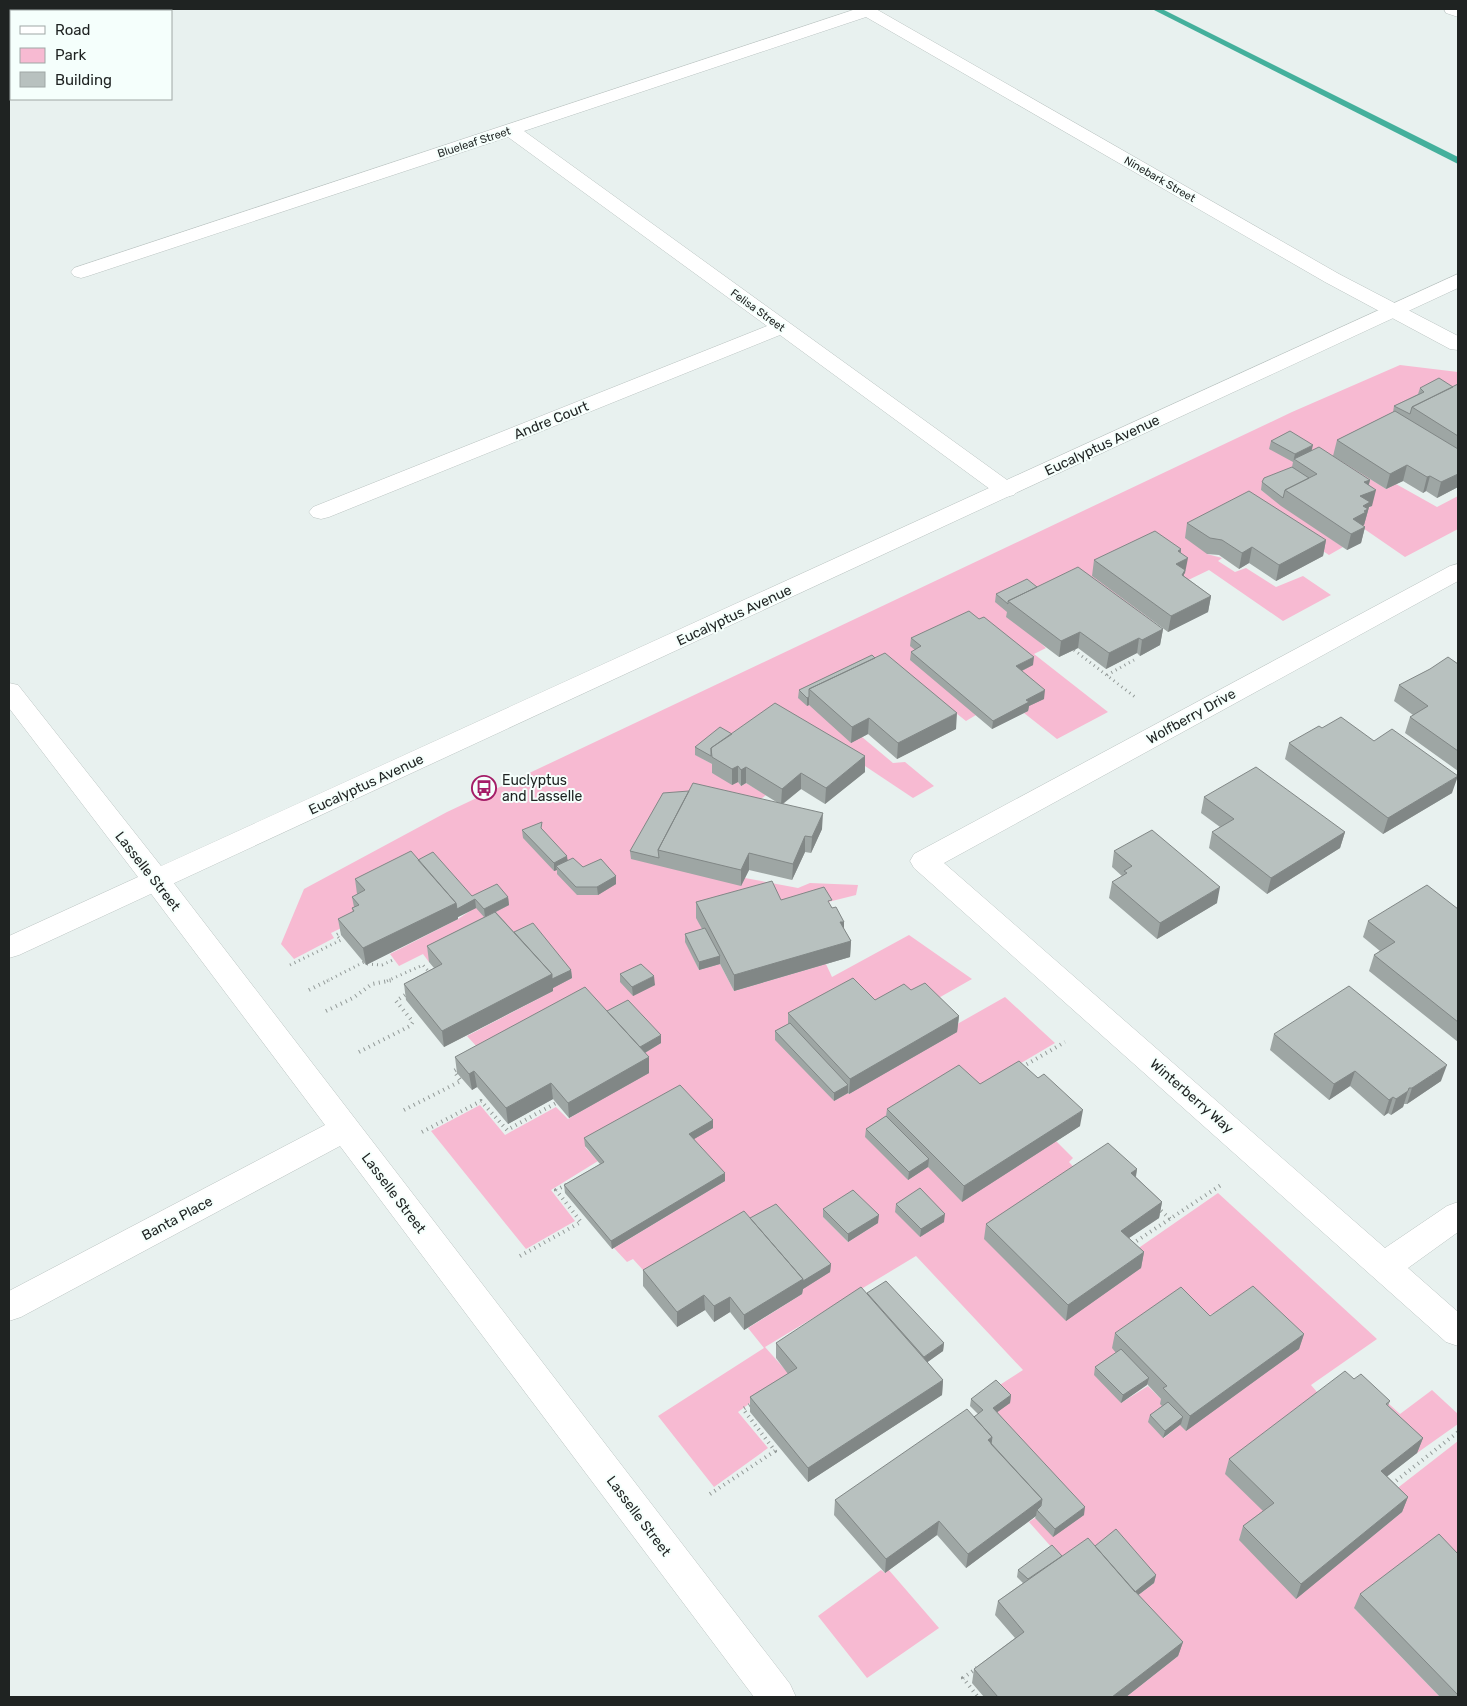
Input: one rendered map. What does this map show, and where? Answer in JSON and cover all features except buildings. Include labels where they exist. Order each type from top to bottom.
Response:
[{"type":"street","points":[[1452,9],[1458,12]]},
{"type":"street","name":"Blueleaf Street","points":[[81,272],[866,10]]},
{"type":"street","name":"Ninebark Street","points":[[866,10],[1315,268],[1458,344]]},
{"type":"street","name":"Felisa Street","points":[[511,130],[1006,490]]},
{"type":"street","name":"Eucalyptus Avenue","points":[[9,948],[1458,280]]},
{"type":"street","name":"Andre Court","points":[[320,512],[782,327]]},
{"type":"street","name":"Wolfberry Drive","points":[[924,861],[1458,571]]},
{"type":"street","name":"Lasselle Street","points":[[9,691],[156,880],[777,1697]]},
{"type":"street","name":"Winterberry Way","points":[[924,861],[1458,1332]]},
{"type":"street","name":"Banta Place","points":[[9,1307],[345,1129]]},
{"type":"street","points":[[1385,1266],[1458,1215]]},
{"type":"path","points":[[1074,650],[1135,697]]},
{"type":"path","points":[[1107,675],[1134,660]]},
{"type":"path","points":[[290,966],[341,940],[336,935],[348,928]]},
{"type":"path","points":[[309,990],[365,963],[382,965],[395,959]]},
{"type":"path","points":[[326,1011],[353,998],[372,984],[393,980],[423,964],[432,975]]},
{"type":"path","points":[[359,1052],[410,1026],[413,1022],[396,1001],[413,991]]},
{"type":"path","points":[[1015,1072],[1065,1042]]},
{"type":"path","points":[[404,1110],[461,1081],[454,1070],[461,1066]]},
{"type":"path","points":[[422,1132],[481,1102],[507,1130],[556,1103]]},
{"type":"path","points":[[520,1256],[581,1222],[556,1190],[571,1182]]},
{"type":"path","points":[[1130,1245],[1221,1185]]},
{"type":"path","points":[[1156,1206],[1170,1219]]},
{"type":"path","points":[[710,1494],[775,1451],[743,1409],[759,1399]]},
{"type":"path","points":[[1388,1486],[1458,1432]]},
{"type":"path","points":[[978,1697],[963,1678],[986,1662]]},
{"type":"green space","points":[[1400,365],[1458,372],[1458,398],[1334,456],[1386,489],[1396,484],[1437,507],[1458,496],[1458,529],[1405,557],[1360,526],[1364,510],[1372,506],[1261,490],[1343,547],[1329,555],[1312,544],[1207,554],[1222,558],[1218,561],[1235,572],[1246,568],[1276,587],[1303,576],[1331,595],[1283,621],[1209,570],[1180,584],[1093,576],[1154,622],[1145,627],[1010,615],[1046,648],[1034,654],[1108,712],[1057,739],[1024,713],[1028,711],[920,655],[976,715],[966,721],[951,709],[884,669],[809,705],[862,737],[893,763],[905,762],[934,786],[913,798],[853,758],[696,755],[712,764],[712,773],[738,782],[741,786],[746,783],[766,795],[756,803],[693,799],[745,878],[798,888],[810,883],[858,885],[856,895],[828,902],[697,918],[705,936],[686,942],[699,970],[720,964],[734,991],[826,964],[832,977],[909,935],[972,979],[935,1000],[834,1101],[849,1094],[952,1027],[1005,997],[1055,1043],[970,1093],[908,1180],[928,1167],[1056,1141],[1073,1158],[1069,1162],[1081,1175],[1127,1256],[1218,1193],[1377,1339],[1311,1385],[1323,1399],[1269,1518],[1296,1598],[1402,1512],[1386,1497],[1458,1441],[1458,1554],[1355,1609],[1440,1697],[1126,1697],[1178,1656],[1128,1603],[1154,1583],[1063,1567],[1054,1550],[1029,1522],[1035,1518],[1053,1536],[992,1416],[995,1388],[1023,1370],[916,1256],[765,1347],[789,1374],[738,1412],[768,1448],[714,1487],[658,1416],[764,1348],[748,1328],[802,1294],[652,1280],[633,1259],[627,1262],[614,1248],[725,1181],[585,1147],[598,1161],[551,1190],[575,1221],[526,1249],[431,1131],[480,1105],[505,1135],[556,1107],[568,1119],[590,1106],[636,1058],[661,1043],[478,1048],[467,1036],[553,991],[551,988],[572,978],[429,962],[423,954],[399,966],[390,954],[458,919],[498,892],[360,919],[331,933],[334,938],[294,959],[281,944],[304,889],[447,812],[1292,412]],"holes":[[[823,1217],[878,1223],[848,1242]],[[1216,1312],[1298,1349],[1186,1430],[1181,1424],[1164,1438],[1166,1410],[1163,1401],[1148,1386],[1121,1403],[1120,1357]]]},
{"type":"green space","points":[[1365,1382],[1400,1414],[1432,1390],[1458,1414],[1458,1424],[1417,1453],[1380,1419]]},
{"type":"green space","points":[[888,1569],[939,1628],[867,1678],[818,1616],[881,1570],[885,1573]]},
{"type":"waterway","points":[[1156,9],[1458,161]]},
{"type":"place","name":"Euclyptus and Lasselle","points":[[484,788]]}]
